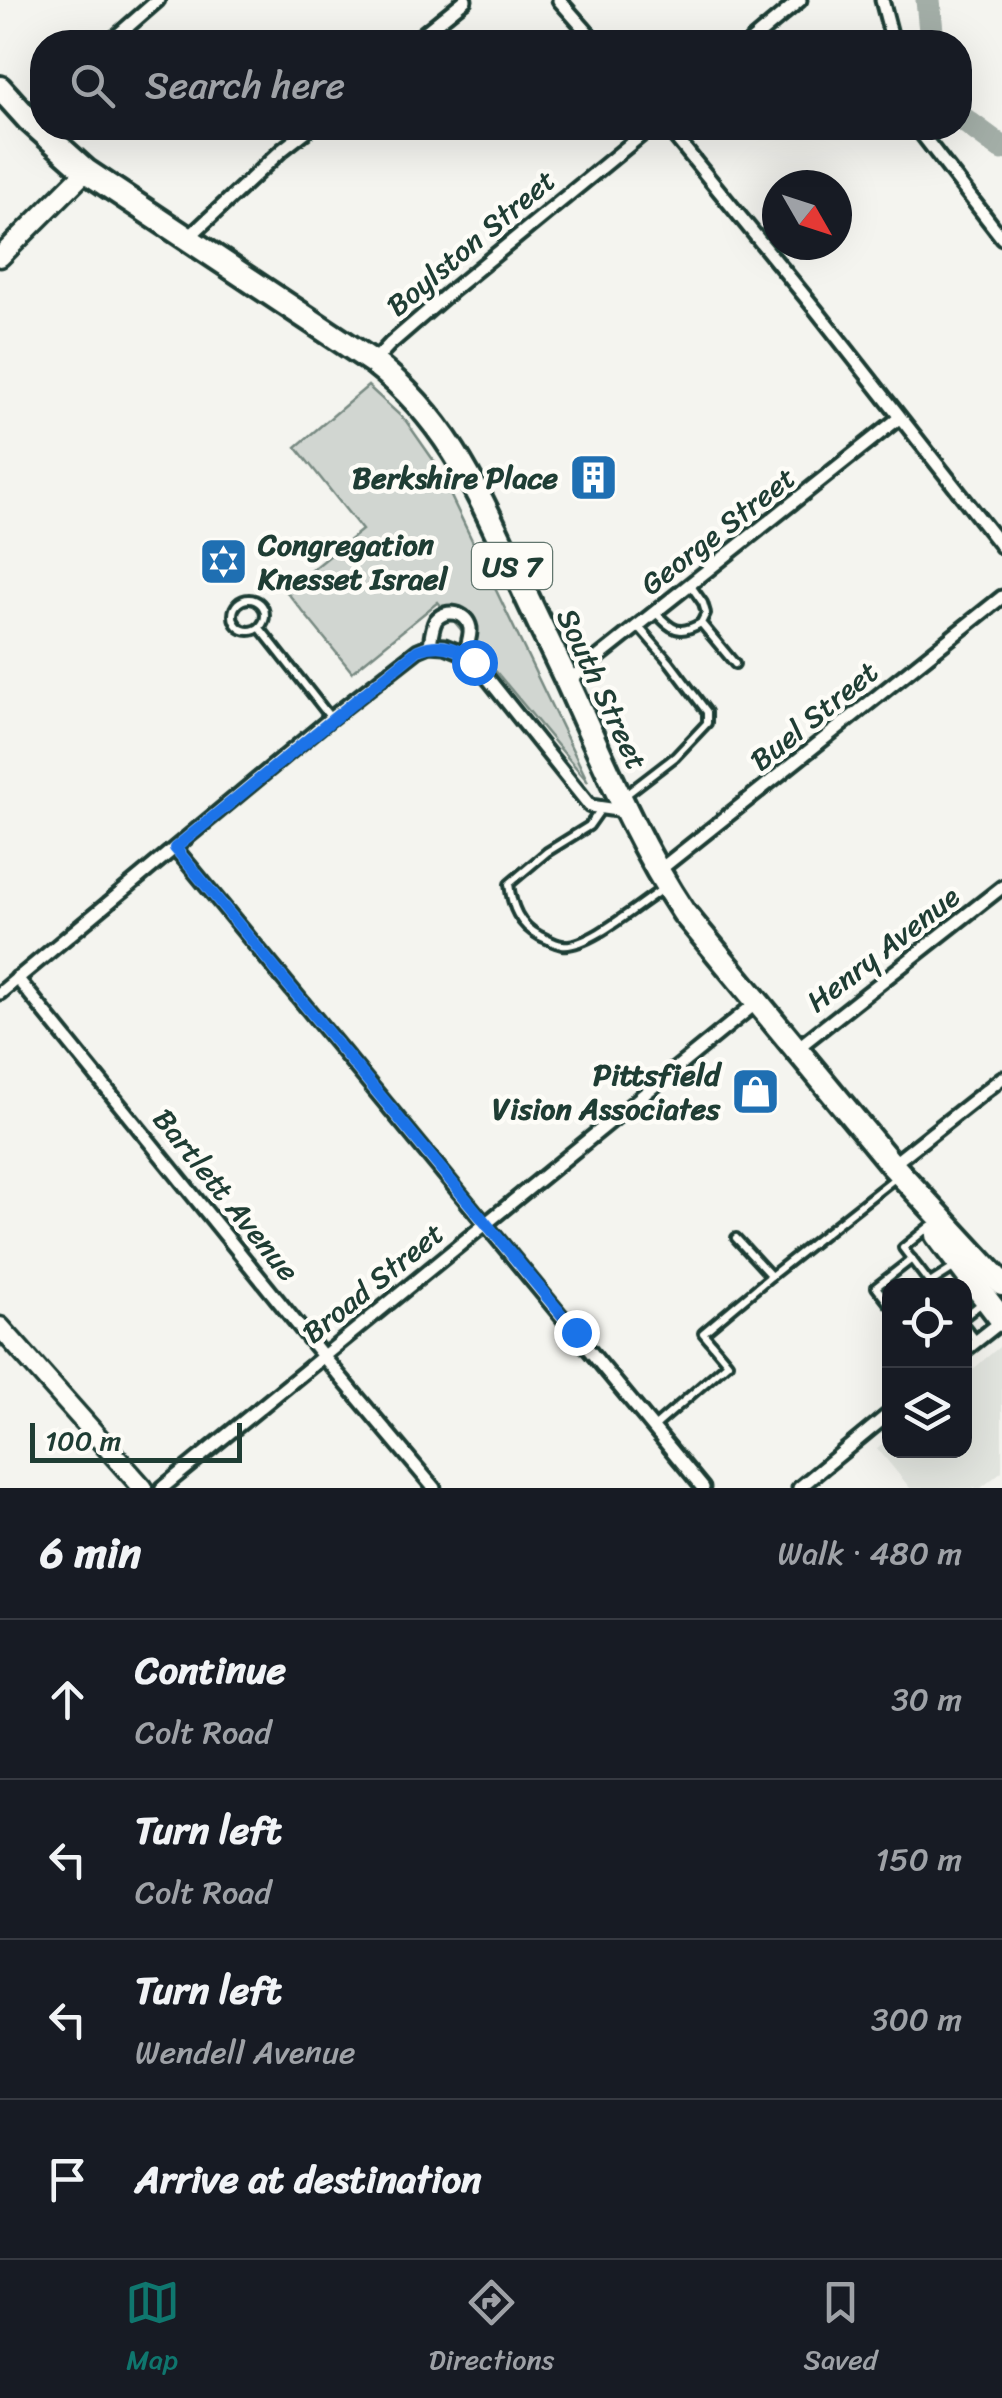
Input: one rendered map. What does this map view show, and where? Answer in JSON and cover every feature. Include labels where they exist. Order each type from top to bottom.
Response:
[{"type":"highway","name":"South Street","points":[[0,88],[30,109]]},
{"type":"highway","name":"South Street","points":[[59,140],[86,171],[373,362],[419,403],[438,426],[462,462],[567,682],[615,806],[684,913],[994,1292],[1002,1320]]},
{"type":"highway","name":"South Street","points":[[894,1171],[960,1264],[994,1292]]},
{"type":"street","points":[[124,30],[158,0]]},
{"type":"street","points":[[429,30],[465,0]]},
{"type":"street","points":[[559,0],[585,30]]},
{"type":"street","points":[[764,30],[800,0]]},
{"type":"street","points":[[882,0],[890,30]]},
{"type":"street","points":[[187,239],[295,140]]},
{"type":"street","name":"Boylston Street","points":[[373,362],[450,292],[635,140]]},
{"type":"street","points":[[678,140],[1002,547]]},
{"type":"street","points":[[926,140],[1002,238]]},
{"type":"street","points":[[0,257],[86,171]]},
{"type":"street","name":"George Street","points":[[567,682],[899,418]]},
{"type":"street","name":"Buel Street","points":[[662,880],[1002,597]]},
{"type":"street","points":[[430,645],[438,618],[456,613],[470,628],[466,654]]},
{"type":"street","points":[[0,993],[331,718],[401,662],[430,645],[466,654],[590,806],[615,806]]},
{"type":"street","points":[[175,848],[703,1488]]},
{"type":"street","name":"Henry Avenue","points":[[796,1050],[1002,887]]},
{"type":"street","name":"Bartlett Avenue","points":[[17,978],[434,1488]]},
{"type":"street","name":"Broad Street","points":[[162,1488],[756,1003]]},
{"type":"street","points":[[894,1171],[1002,1078]]},
{"type":"street","points":[[972,1344],[1002,1320]]},
{"type":"street","points":[[0,1328],[142,1488]]},
{"type":"street","points":[[799,1488],[882,1420]]},
{"type":"lane","points":[[656,612],[678,631],[701,623],[706,613],[690,584]]},
{"type":"lane","points":[[249,599],[259,602],[265,612],[260,628],[249,632],[236,626],[232,616],[238,603],[249,599]]},
{"type":"lane","points":[[701,623],[735,664]]},
{"type":"lane","points":[[638,626],[707,712],[707,722],[675,757],[509,884],[512,906],[529,930],[560,946],[594,937],[662,880]]},
{"type":"lane","points":[[260,628],[331,718]]},
{"type":"lane","points":[[654,1427],[728,1363],[703,1334],[894,1171]]},
{"type":"lane","points":[[926,1278],[903,1248],[930,1226]]},
{"type":"lane","points":[[736,1238],[771,1276]]},
{"type":"lane","points":[[888,1278],[912,1259]]},
{"type":"lane","points":[[940,1278],[960,1264]]},
{"type":"lane","points":[[972,1310],[994,1292]]},
{"type":"lane","points":[[972,1336],[976,1341]]},
{"type":"shaded area","points":[[368,386],[406,421],[434,461],[588,782],[438,602],[352,672],[286,591],[362,530],[296,447]]},
{"type":"shaded area","points":[[999,1347],[1002,1351],[1002,1471],[981,1488],[910,1488],[885,1458],[972,1458],[972,1370]]},
{"type":"waterway","points":[[928,0],[931,30]]},
{"type":"waterway","points":[[972,126],[1002,148]]},
{"type":"place","name":"Berkshire Place","points":[[593,478]]},
{"type":"place","name":"Congregation Knesset Israel","points":[[223,562]]},
{"type":"place","name":"Pittsfield Vision Associates","points":[[755,1092]]},
{"type":"route","points":[[474,662],[466,654],[445,646],[430,645],[418,650],[175,848],[576,1332]]}]
